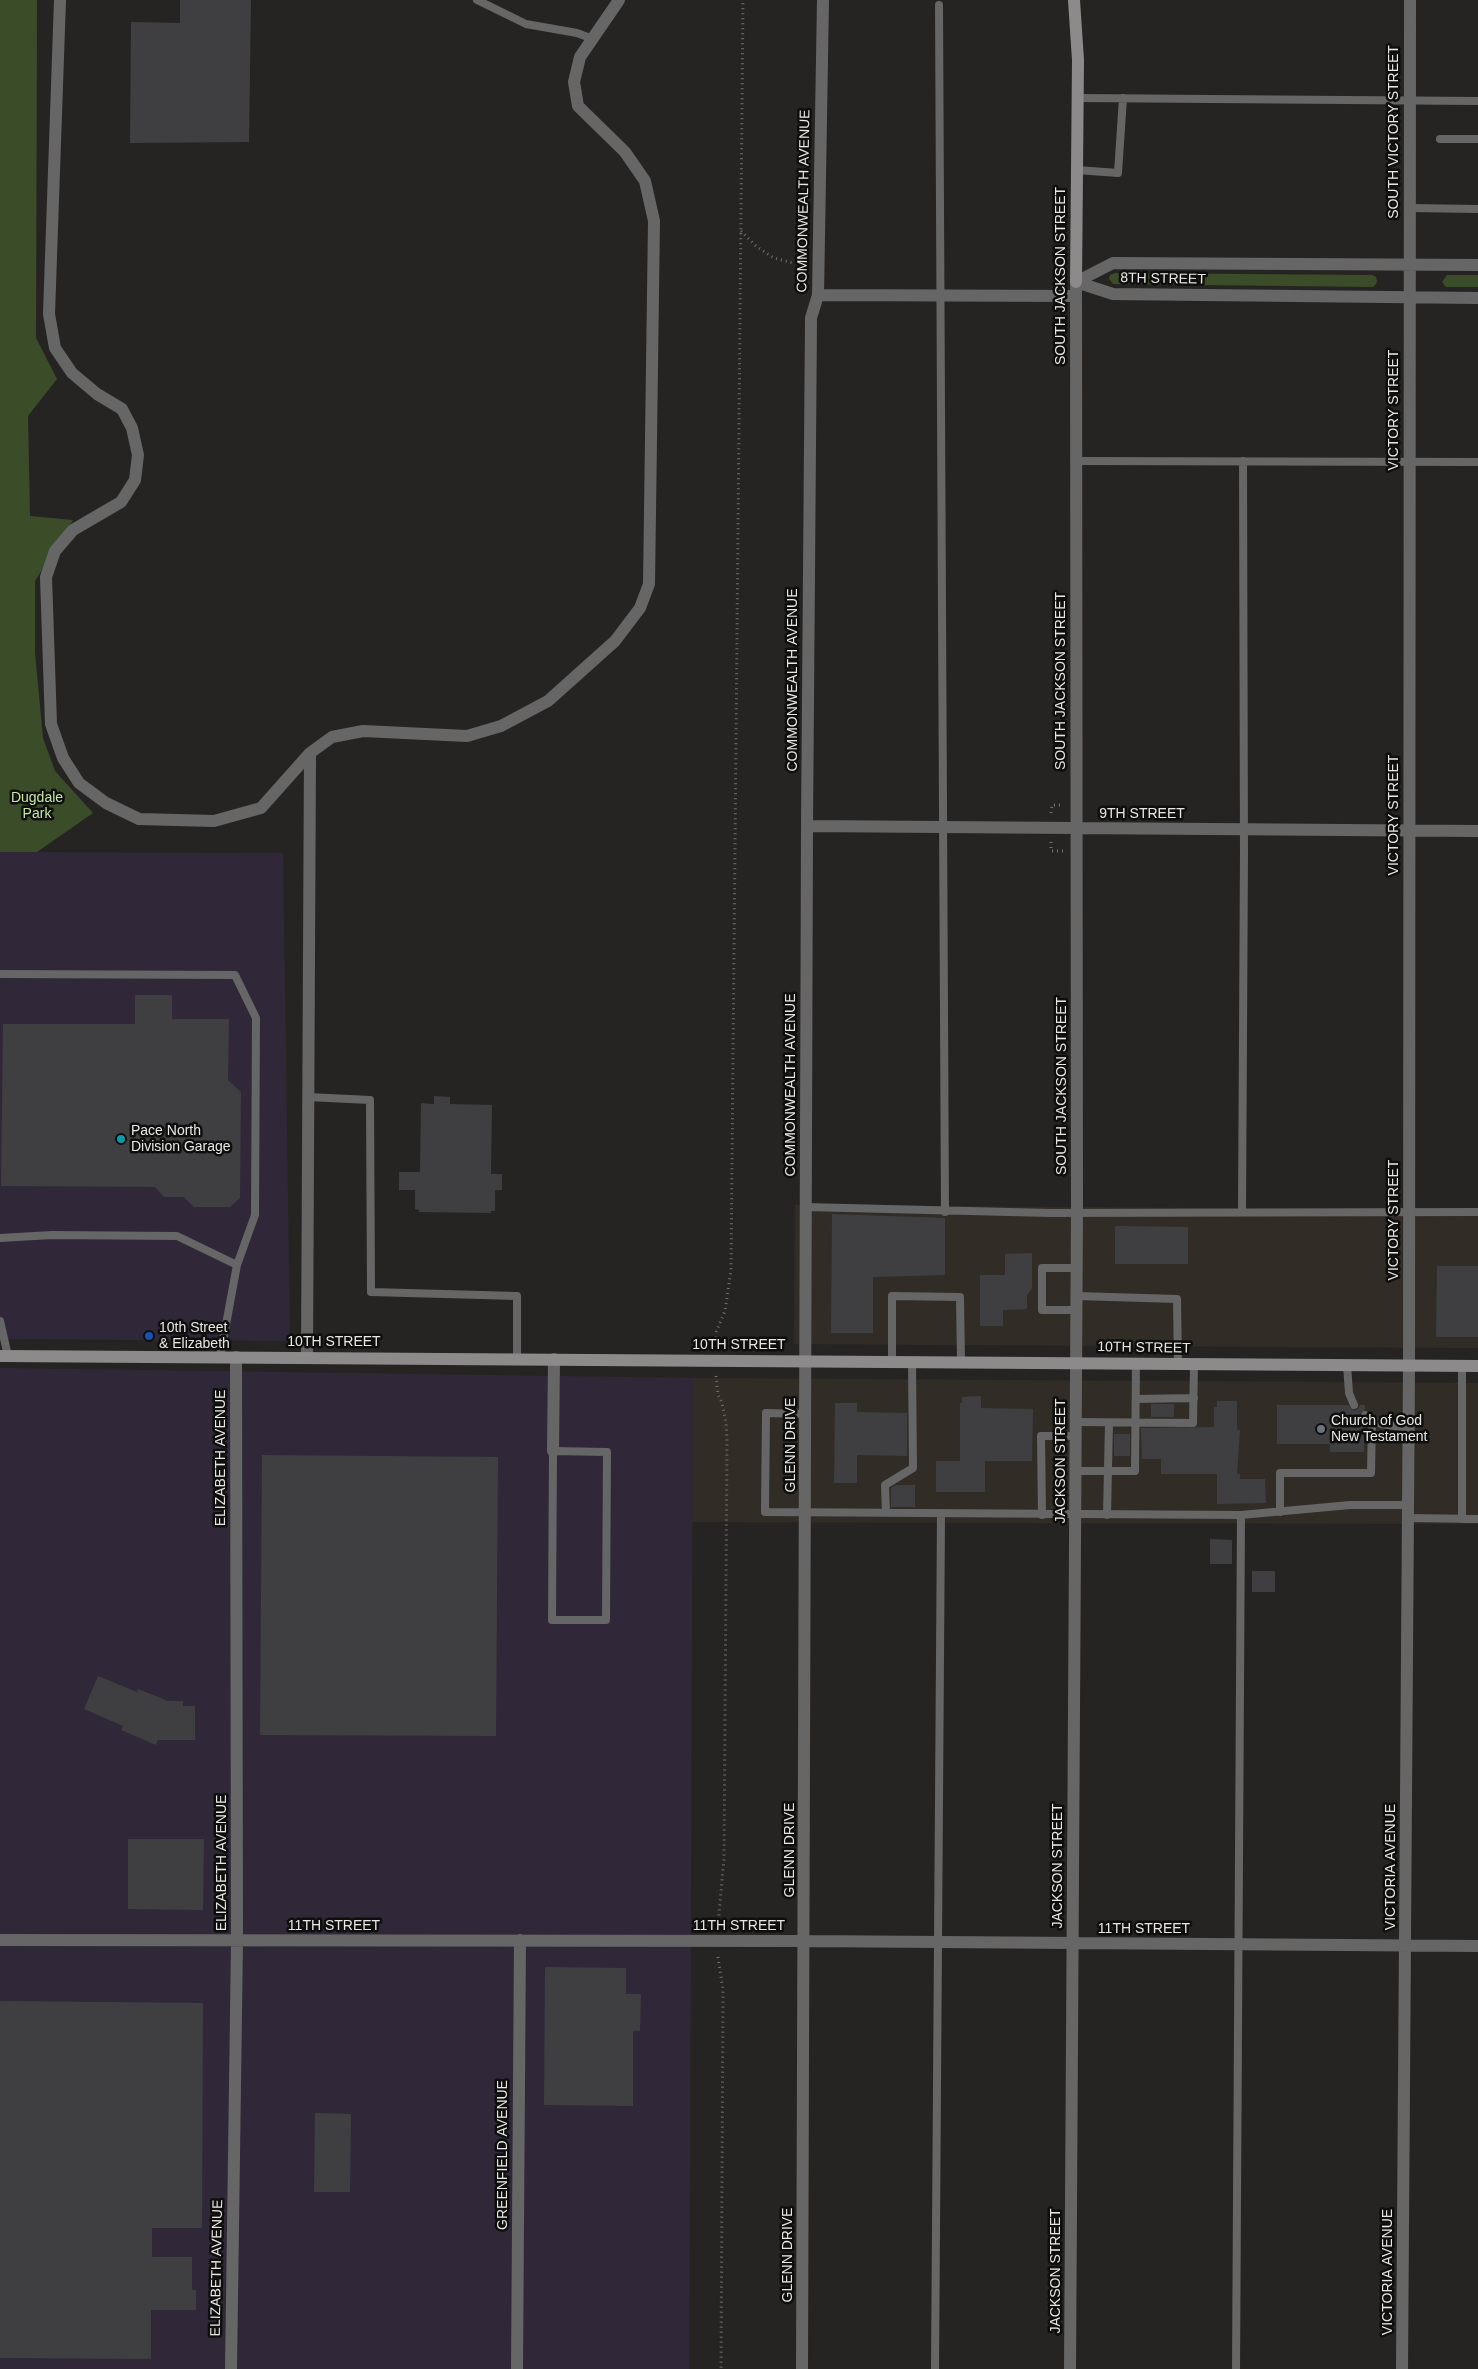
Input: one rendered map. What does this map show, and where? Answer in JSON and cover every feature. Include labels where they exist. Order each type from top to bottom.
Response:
[{"type":"street","points":[[60,0],[49,314],[54,348],[72,373],[97,394],[122,409],[132,428],[138,455],[135,480],[121,502],[73,530],[55,551],[46,577],[51,724],[62,758],[78,784],[106,803],[139,819],[214,821],[261,808],[310,753],[332,737],[363,731],[467,736],[501,726],[548,701],[615,641],[640,608],[649,584],[654,221],[645,182],[625,152],[578,106],[574,82],[580,57],[619,0]]},
{"type":"street","name":"COMMONWEALTH AVENUE","points":[[806,1361],[807,826],[811,318],[818,296],[823,0]]},
{"type":"street","name":"SOUTH JACKSON STREET","points":[[1074,0],[1078,60],[1076,170],[1078,1212],[1076,1363]]},
{"type":"street","name":"SOUTH VICTORY STREET","points":[[1409,264],[1410,0]]},
{"type":"street","name":"8TH STREET","points":[[1076,282],[1113,263],[1478,265]]},
{"type":"street","name":"VICTORY STREET","points":[[1409,264],[1409,1366]]},
{"type":"street","name":"8TH STREET","points":[[1076,282],[1113,294],[1478,298]]},
{"type":"street","points":[[818,296],[1076,296]]},
{"type":"street","points":[[307,1357],[310,753]]},
{"type":"street","name":"9TH STREET","points":[[807,826],[1478,831]]},
{"type":"street","name":"10TH STREET","points":[[4,1356],[554,1358],[1478,1366]]},
{"type":"street","name":"ELIZABETH AVENUE","points":[[231,2369],[237,1942],[236,1357]]},
{"type":"street","points":[[553,1451],[554,1358]]},
{"type":"street","name":"GLENN DRIVE","points":[[802,2369],[806,1361]]},
{"type":"street","name":"JACKSON STREET","points":[[1070,2369],[1076,1363]]},
{"type":"street","name":"VICTORIA AVENUE","points":[[1402,2369],[1409,1366]]},
{"type":"street","name":"11TH STREET","points":[[0,1940],[237,1942],[520,1940],[804,1941],[1478,1946]]},
{"type":"street","name":"GREENFIELD AVENUE","points":[[517,2369],[520,1940]]},
{"type":"lane","points":[[477,0],[526,24],[577,33],[592,39]]},
{"type":"lane","points":[[939,5],[945,1212]]},
{"type":"lane","points":[[1077,98],[1478,101]]},
{"type":"lane","points":[[1076,170],[1118,173],[1123,98]]},
{"type":"lane","points":[[1440,139],[1478,139]]},
{"type":"lane","points":[[1409,208],[1478,209]]},
{"type":"lane","points":[[1077,461],[1478,462]]},
{"type":"lane","points":[[1242,1212],[1243,461]]},
{"type":"lane","points":[[0,974],[234,975],[256,1018],[255,1215],[237,1266],[220,1357]]},
{"type":"lane","points":[[308,1097],[370,1100],[371,1292],[517,1296],[517,1358]]},
{"type":"lane","points":[[806,1206],[945,1212],[1478,1212]]},
{"type":"lane","points":[[0,1238],[52,1235],[177,1236],[237,1266]]},
{"type":"lane","points":[[1077,1268],[1042,1268],[1042,1310],[1077,1310]]},
{"type":"lane","points":[[892,1361],[892,1296],[960,1297],[961,1362]]},
{"type":"lane","points":[[1077,1296],[1177,1299],[1178,1364]]},
{"type":"lane","points":[[0,1321],[4,1356]]},
{"type":"lane","points":[[886,1513],[885,1485],[913,1468],[912,1362]]},
{"type":"lane","points":[[1076,1471],[1135,1471],[1136,1363]]},
{"type":"lane","points":[[1076,1422],[1193,1422],[1194,1364]]},
{"type":"lane","points":[[1347,1365],[1349,1393],[1354,1405]]},
{"type":"lane","points":[[1462,1366],[1462,1519]]},
{"type":"lane","points":[[1136,1399],[1194,1398]]},
{"type":"lane","points":[[806,1414],[766,1413],[765,1512],[1241,1515],[1350,1506],[1462,1519],[1478,1519]]},
{"type":"lane","points":[[1364,1415],[1383,1425],[1408,1428]]},
{"type":"lane","points":[[1280,1512],[1280,1473],[1371,1472],[1372,1420]]},
{"type":"lane","points":[[1107,1515],[1109,1422]]},
{"type":"lane","points":[[1042,1515],[1041,1436],[1076,1436]]},
{"type":"lane","points":[[553,1451],[607,1452],[606,1620],[552,1620],[553,1451]]},
{"type":"lane","points":[[935,2369],[941,1514]]},
{"type":"lane","points":[[1236,2369],[1240,1944],[1241,1515]]},
{"type":"path","points":[[716,1343],[716,1332],[726,1304],[731,1270],[743,0]]},
{"type":"path","points":[[741,231],[756,247],[774,258],[793,263],[818,256]]},
{"type":"path","points":[[1052,805],[1063,805]]},
{"type":"path","points":[[1051,841],[1051,851],[1063,851]]},
{"type":"path","points":[[716,1379],[726,1422],[727,1440],[724,1859],[718,1929]]},
{"type":"path","points":[[717,1953],[723,1990],[721,2369]]},
{"type":"shaded area","points":[[0,852],[283,853],[290,1341],[0,1339]]},
{"type":"shaded area","points":[[795,1205],[1478,1210],[1478,1348],[794,1344]]},
{"type":"shaded area","points":[[0,1368],[693,1378],[689,2369],[0,2369]]},
{"type":"shaded area","points":[[693,1378],[1478,1383],[1478,1524],[692,1522]]},
{"type":"green space","name":"Dugdale Park","points":[[0,0],[37,0],[36,338],[57,379],[28,416],[30,516],[73,520],[35,581],[35,653],[43,738],[55,771],[93,813],[37,852],[0,852]]},
{"type":"green space","points":[[1115,273],[1372,275],[1376,277],[1377,281],[1373,287],[1113,284],[1109,279],[1110,275]]},
{"type":"green space","points":[[1447,275],[1478,275],[1478,287],[1446,287],[1442,282]]},
{"type":"building","points":[[180,0],[251,0],[249,142],[130,143],[131,22],[180,23]]},
{"type":"building","name":"Pace North Division Garage","points":[[135,995],[172,995],[172,1019],[229,1019],[228,1080],[241,1092],[240,1198],[230,1207],[194,1207],[184,1197],[164,1197],[155,1187],[1,1186],[3,1024],[135,1024]]},
{"type":"building","points":[[434,1096],[450,1097],[450,1104],[492,1105],[491,1174],[502,1174],[502,1190],[495,1190],[495,1211],[491,1211],[491,1213],[419,1212],[419,1210],[415,1209],[415,1190],[399,1190],[399,1172],[420,1172],[421,1103],[434,1104]]},
{"type":"building","points":[[832,1214],[945,1218],[945,1275],[873,1277],[873,1333],[831,1333]]},
{"type":"building","points":[[1115,1226],[1188,1227],[1188,1264],[1115,1264]]},
{"type":"building","points":[[1032,1253],[1032,1288],[1027,1295],[1027,1309],[1003,1310],[1003,1326],[980,1326],[980,1275],[1005,1275],[1005,1254]]},
{"type":"building","points":[[1437,1266],[1478,1266],[1478,1337],[1436,1337]]},
{"type":"building","points":[[981,1396],[981,1408],[1033,1409],[1032,1461],[985,1461],[985,1492],[936,1492],[936,1461],[960,1461],[960,1403],[962,1403],[962,1397]]},
{"type":"building","points":[[1217,1401],[1237,1401],[1237,1430],[1240,1430],[1237,1474],[1240,1474],[1240,1479],[1265,1479],[1266,1503],[1217,1504],[1217,1474],[1161,1474],[1161,1459],[1142,1459],[1141,1428],[1214,1427],[1214,1407],[1217,1407]]},
{"type":"building","points":[[835,1403],[857,1403],[857,1412],[907,1413],[907,1456],[857,1455],[857,1483],[834,1483]]},
{"type":"building","points":[[1151,1404],[1174,1404],[1174,1417],[1151,1417]]},
{"type":"building","name":"Church of God New Testament","points":[[1277,1405],[1348,1405],[1354,1411],[1360,1405],[1365,1405],[1365,1409],[1359,1415],[1365,1421],[1364,1452],[1330,1452],[1330,1444],[1277,1444]]},
{"type":"building","points":[[1114,1434],[1130,1434],[1130,1456],[1114,1456]]},
{"type":"building","points":[[262,1455],[498,1457],[496,1736],[260,1735]]},
{"type":"building","points":[[896,1485],[915,1485],[915,1507],[891,1507],[891,1488]]},
{"type":"building","points":[[1210,1539],[1232,1540],[1232,1564],[1210,1564]]},
{"type":"building","points":[[1252,1571],[1275,1571],[1275,1592],[1252,1592]]},
{"type":"building","points":[[98,1676],[137,1692],[138,1689],[168,1701],[183,1701],[183,1706],[195,1706],[195,1740],[158,1740],[156,1745],[121,1730],[123,1726],[84,1709]]},
{"type":"building","points":[[128,1839],[204,1839],[203,1910],[128,1909]]},
{"type":"building","points":[[545,1967],[626,1968],[626,1994],[641,1994],[640,2031],[633,2031],[633,2106],[544,2105]]},
{"type":"building","points":[[0,2001],[203,2003],[202,2228],[152,2228],[152,2257],[192,2257],[192,2290],[196,2290],[196,2310],[151,2310],[151,2359],[0,2358]]},
{"type":"building","points":[[315,2113],[351,2114],[350,2192],[314,2192]]},
{"type":"place","name":"Pace North Division Garage","points":[[121,1139]]},
{"type":"place","name":"10th Street & Elizabeth","points":[[149,1336]]},
{"type":"place","name":"Church of God New Testament","points":[[1321,1429]]}]
